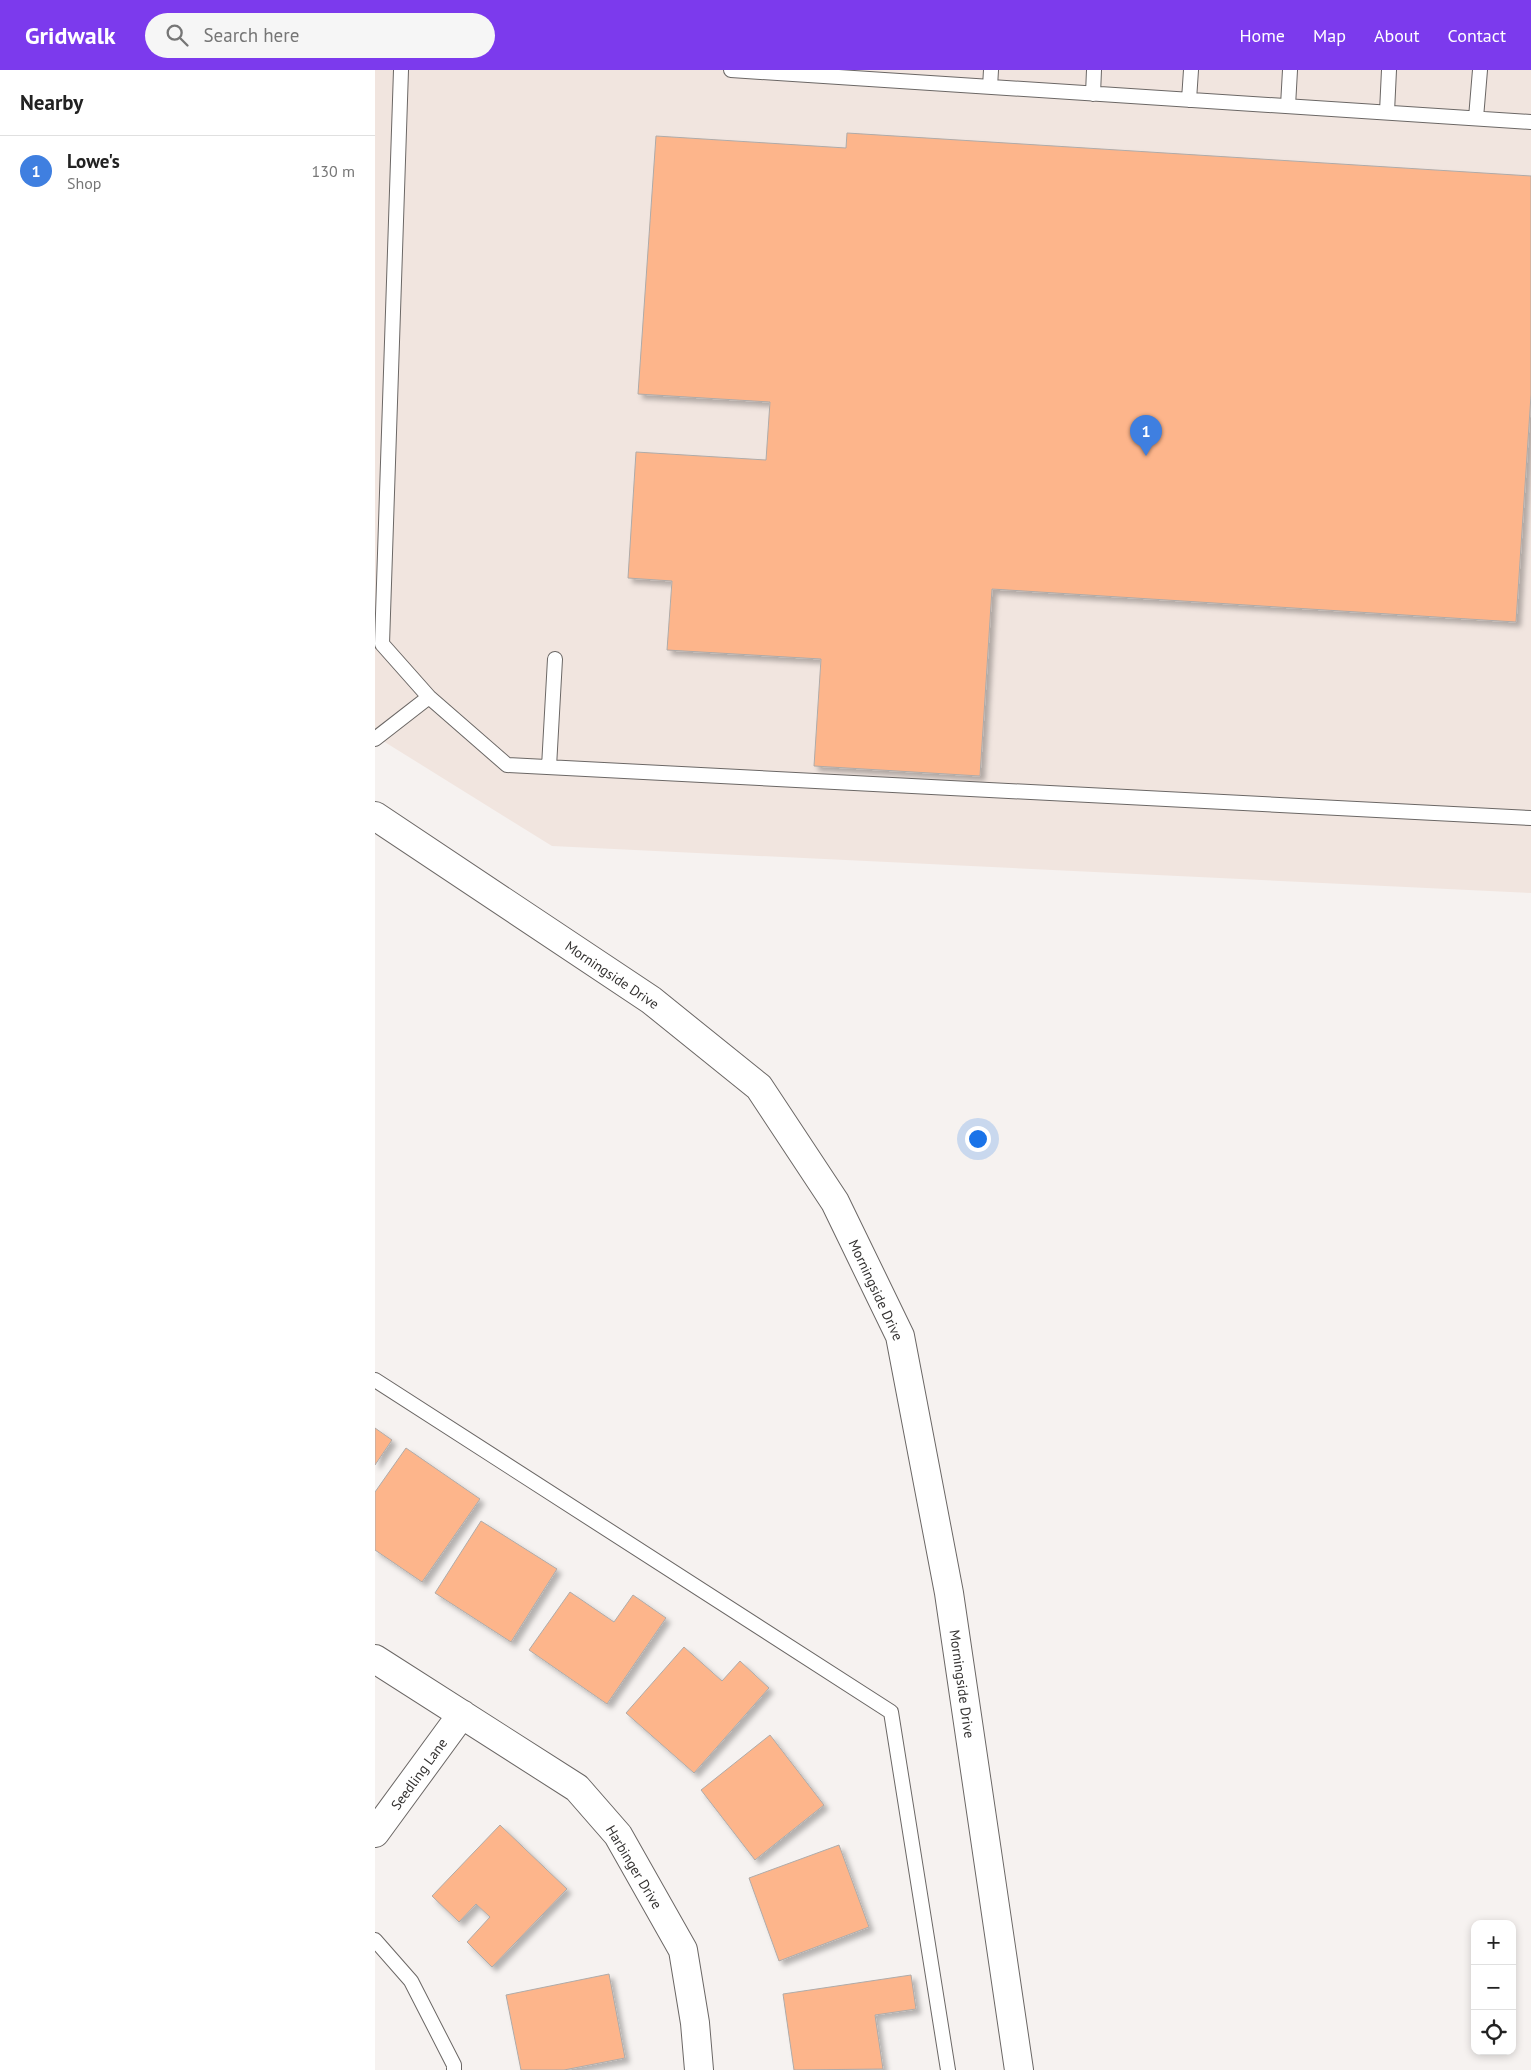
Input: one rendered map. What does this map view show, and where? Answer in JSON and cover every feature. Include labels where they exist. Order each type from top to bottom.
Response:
[{"type":"street","name":"Morningside Drive","points":[[375,816],[651,1000],[759,1087],[835,1202],[900,1336],[949,1593],[1019,2070]]},
{"type":"street","name":"Harbinger Drive","points":[[375,1659],[577,1788],[618,1835],[683,1950],[695,2023],[699,2070]]},
{"type":"street","name":"Seedling Lane","points":[[375,1833],[462,1714]]},
{"type":"lane","points":[[401,70],[382,644],[429,697],[507,765],[1531,818]]},
{"type":"lane","points":[[731,70],[878,75],[990,87],[1531,122]]},
{"type":"lane","points":[[990,87],[991,70]]},
{"type":"lane","points":[[1093,94],[1094,70]]},
{"type":"lane","points":[[1189,100],[1191,70]]},
{"type":"lane","points":[[1289,106],[1290,70]]},
{"type":"lane","points":[[1387,112],[1389,70]]},
{"type":"lane","points":[[1476,118],[1479,70]]},
{"type":"lane","points":[[549,767],[555,659]]},
{"type":"lane","points":[[375,739],[429,697]]},
{"type":"lane","points":[[375,1380],[891,1712],[948,2070]]},
{"type":"lane","points":[[375,1940],[411,1981],[454,2065],[454,2070]]},
{"type":"shaded area","points":[[375,70],[1531,70],[1531,893],[552,846],[375,736]]},
{"type":"building","points":[[847,133],[1531,176],[1531,395],[1516,622],[992,589],[980,776],[814,766],[821,659],[667,650],[672,581],[628,578],[636,452],[766,460],[770,402],[638,394],[656,136],[846,148]]},
{"type":"building","points":[[375,1428],[392,1440],[375,1465]]},
{"type":"building","points":[[406,1448],[480,1499],[422,1582],[375,1550],[375,1492]]},
{"type":"building","points":[[481,1521],[557,1569],[511,1642],[435,1593]]},
{"type":"building","points":[[570,1592],[614,1622],[633,1595],[666,1618],[607,1704],[529,1650]]},
{"type":"building","points":[[684,1647],[722,1681],[740,1661],[769,1688],[694,1773],[626,1713]]},
{"type":"building","points":[[770,1735],[824,1805],[755,1860],[701,1790]]},
{"type":"building","points":[[500,1825],[567,1889],[492,1967],[467,1942],[490,1917],[476,1904],[459,1922],[432,1896]]},
{"type":"building","points":[[839,1845],[869,1927],[779,1961],[749,1878]]},
{"type":"building","points":[[609,1974],[625,2058],[564,2070],[521,2070],[506,1995]]},
{"type":"building","points":[[911,1975],[916,2009],[875,2015],[883,2069],[794,2070],[783,1994]]},
{"type":"place","name":"Lowe's","points":[[1146,456]]}]
